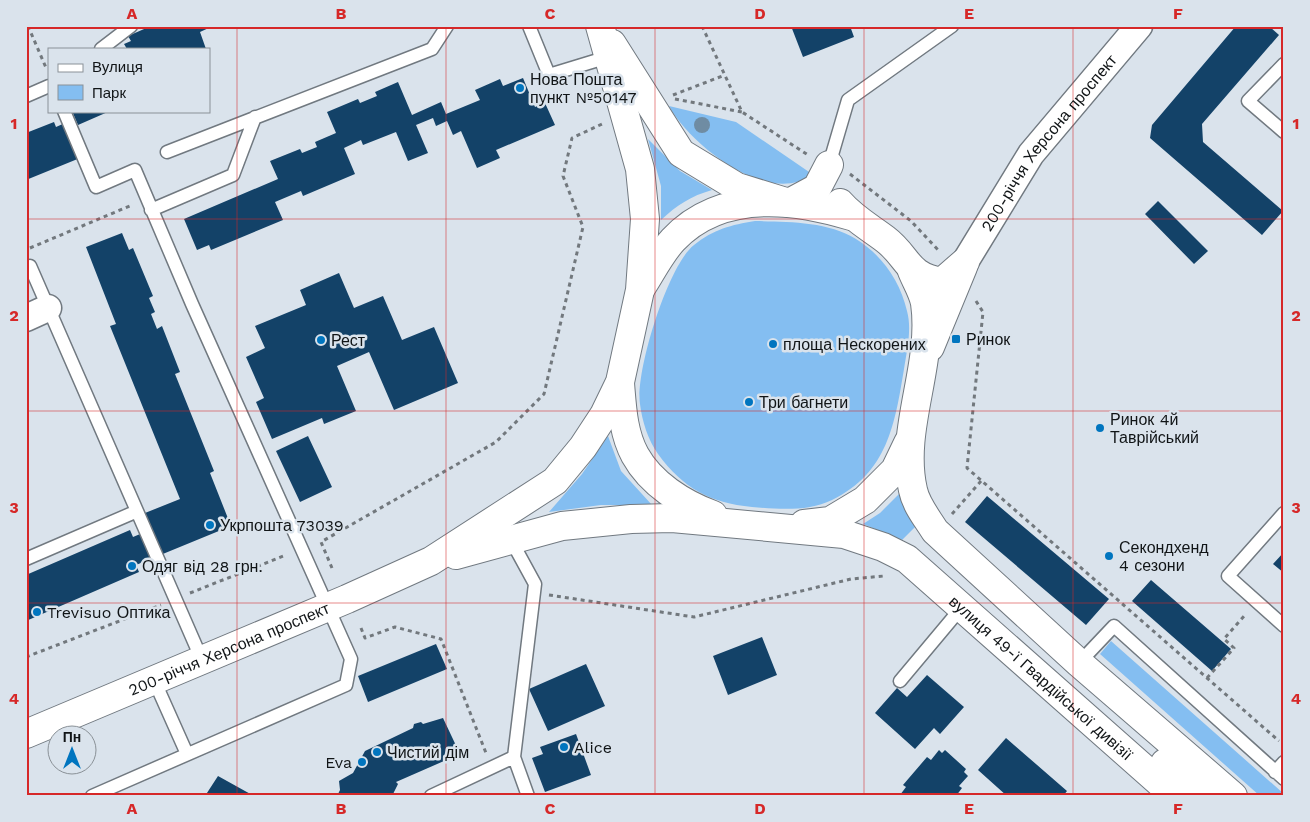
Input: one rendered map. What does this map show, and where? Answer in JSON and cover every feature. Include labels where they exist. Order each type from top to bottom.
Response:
[{"type":"street","points":[[431,561],[555,480],[583,447],[604,415],[620,382],[640,290],[645,219],[640,170],[601,26]]},
{"type":"street","points":[[601,26],[682,153],[737,187],[789,203],[817,188],[829,165]]},
{"type":"street","name":"200-річчя Херсона проспект","points":[[965,262],[1031,154],[1139,26]]},
{"type":"street","points":[[829,165],[829,190],[852,216],[887,240],[912,270],[927,280],[942,282],[965,262]]},
{"type":"street","points":[[640,290],[672,240],[705,215],[740,202],[789,203],[822,207],[852,216]]},
{"type":"street","points":[[924,358],[965,262]]},
{"type":"street","points":[[912,270],[925,302],[924,358],[910,440],[913,491],[921,510],[940,526],[1080,663],[1233,796]]},
{"type":"street","points":[[620,382],[622,416],[635,455],[660,485],[694,508],[736,523]]},
{"type":"street","points":[[431,561],[562,526],[631,518],[672,518],[786,527],[830,521],[865,500],[895,470],[910,440]]},
{"type":"street","name":"вулиця 49-ї Гвардійської дивізії","points":[[786,527],[844,534],[883,546],[899,567],[962,608],[1175,796]]},
{"type":"street","name":"200-річчя Херсона проспект","points":[[26,734],[328,607],[431,561]]},
{"type":"street","points":[[1118,697],[1120,723],[1201,796]]},
{"type":"lane","points":[[102,48],[131,26]]},
{"type":"lane","points":[[167,152],[432,49],[447,26]]},
{"type":"lane","points":[[529,26],[550,75],[608,56]]},
{"type":"lane","points":[[829,165],[848,100],[936,32],[952,26]]},
{"type":"lane","points":[[1284,64],[1248,101],[1284,132]]},
{"type":"lane","points":[[26,96],[48,86]]},
{"type":"lane","points":[[64,112],[96,187],[136,170],[149,205],[351,659],[346,684],[92,796]]},
{"type":"lane","points":[[149,205],[233,175],[255,118]]},
{"type":"lane","points":[[30,266],[37,313],[136,512],[202,660]]},
{"type":"lane","points":[[26,559],[136,512]]},
{"type":"lane","points":[[1284,513],[1228,576],[1284,626]]},
{"type":"lane","points":[[511,540],[535,584],[514,757],[528,796]]},
{"type":"lane","points":[[900,681],[962,608]]},
{"type":"lane","points":[[1080,663],[1114,626],[1281,771]]},
{"type":"lane","points":[[154,680],[187,754]]},
{"type":"lane","points":[[431,796],[514,757]]},
{"type":"path","points":[[28,26],[48,73]]},
{"type":"path","points":[[725,75],[665,97],[742,112]]},
{"type":"path","points":[[332,568],[321,542],[496,442],[544,394],[583,227],[563,176],[572,138],[605,122]]},
{"type":"path","points":[[26,250],[149,205]]},
{"type":"path","points":[[984,312],[968,468],[1128,606],[1279,741]]},
{"type":"path","points":[[940,526],[981,480]]},
{"type":"path","points":[[534,593],[694,617],[899,567]]},
{"type":"path","points":[[1207,678],[1234,648],[1224,639],[1245,615]]},
{"type":"path","points":[[361,628],[365,638],[395,627],[441,639],[492,767]]},
{"type":"green space","points":[[669,106],[736,122],[812,174],[795,182],[775,183],[754,178],[712,154],[679,122]]},
{"type":"green space","points":[[648,139],[680,171],[712,190],[697,195],[685,202],[661,220],[661,186]]},
{"type":"green space","points":[[755,221],[794,222],[820,226],[845,233],[865,245],[882,261],[895,279],[904,300],[909,325],[909,340],[897,408],[886,445],[866,476],[851,489],[823,504],[793,509],[752,507],[723,502],[699,492],[677,476],[654,449],[642,417],[640,389],[648,345],[664,296],[684,256],[694,245],[723,228]]},
{"type":"green space","points":[[608,436],[621,471],[652,505],[601,505],[549,512],[582,474]]},
{"type":"green space","points":[[903,490],[915,527],[902,540],[863,524],[880,513]]},
{"type":"green space","points":[[1111,641],[1284,796],[1260,796],[1100,654]]},
{"type":"building","points":[[151,26],[213,26],[200,32],[206,48],[126,48],[124,44],[131,41],[128,36]]},
{"type":"building","points":[[791,26],[850,26],[854,37],[803,57]]},
{"type":"building","points":[[1236,26],[1269,26],[1279,35],[1202,124],[1203,142],[1283,211],[1262,235],[1150,138],[1152,125]]},
{"type":"building","points":[[523,78],[535,107],[545,103],[555,125],[496,150],[500,158],[477,168],[461,131],[453,135],[447,121],[436,126],[433,118],[416,125],[428,153],[408,161],[396,132],[363,145],[361,140],[344,148],[355,174],[303,196],[301,191],[275,202],[283,220],[211,250],[209,245],[197,250],[184,219],[278,179],[270,161],[300,149],[302,153],[317,147],[315,142],[336,133],[327,112],[358,99],[360,103],[377,96],[375,92],[398,82],[412,115],[441,102],[446,114],[480,100],[475,90],[500,79],[503,86]]},
{"type":"building","points":[[72,112],[108,112],[78,125]]},
{"type":"building","points":[[54,122],[56,127],[65,123],[80,158],[26,180],[26,133]]},
{"type":"building","points":[[1158,201],[1208,251],[1194,264],[1145,214]]},
{"type":"building","points":[[122,233],[129,250],[133,248],[153,296],[149,298],[155,312],[151,314],[157,329],[162,326],[180,372],[175,374],[214,471],[210,473],[231,526],[136,565],[139,572],[26,621],[26,575],[130,530],[133,537],[152,529],[145,513],[180,499],[110,326],[116,324],[86,247]]},
{"type":"building","points":[[339,273],[354,308],[383,296],[402,340],[434,327],[458,383],[394,410],[369,352],[337,366],[356,411],[324,424],[322,418],[272,439],[256,402],[264,398],[246,357],[265,348],[255,326],[306,305],[300,290]]},
{"type":"building","points":[[308,436],[332,487],[300,502],[276,451]]},
{"type":"building","points":[[987,496],[1109,599],[1086,625],[965,522]]},
{"type":"building","points":[[1284,552],[1284,573],[1273,564]]},
{"type":"building","points":[[1151,580],[1231,649],[1212,671],[1132,601]]},
{"type":"building","points":[[762,637],[777,675],[728,695],[713,656]]},
{"type":"building","points":[[436,644],[447,669],[368,702],[358,676]]},
{"type":"building","points":[[586,664],[605,706],[548,731],[529,689]]},
{"type":"building","points":[[927,675],[964,707],[940,734],[934,728],[915,749],[875,713],[897,688],[907,697]]},
{"type":"building","points":[[443,718],[460,754],[396,782],[398,784],[392,796],[337,796],[340,790],[339,781],[353,773],[365,751],[413,728],[414,724],[421,722],[423,724]]},
{"type":"building","points":[[576,734],[591,775],[545,792],[532,758],[543,754],[540,747]]},
{"type":"building","points":[[1006,738],[1067,791],[1063,796],[1007,796],[978,770]]},
{"type":"building","points":[[939,750],[942,753],[945,750],[966,769],[964,772],[968,776],[959,786],[962,788],[956,796],[900,795],[906,787],[903,785],[927,757],[931,760]]},
{"type":"building","points":[[218,776],[254,796],[205,796]]},
{"type":"place","name":"Нова Пошта пункт №50147","points":[[520,88]]},
{"type":"place","name":"Ринок","points":[[956,339]]},
{"type":"place","name":"Рест","points":[[321,340]]},
{"type":"place","name":"площа Нескорених","points":[[773,344]]},
{"type":"place","name":"Три багнети","points":[[749,402]]},
{"type":"place","name":"Ринок 4й Таврійський","points":[[1100,428]]},
{"type":"place","name":"Укрпошта 73039","points":[[210,525]]},
{"type":"place","name":"Секондхенд 4 сезони","points":[[1109,556]]},
{"type":"place","name":"Одяг від 28 грн.","points":[[132,566]]},
{"type":"place","name":"Trevisuo Оптика","points":[[37,612]]},
{"type":"place","name":"Alice","points":[[564,747]]},
{"type":"place","name":"Чистий дім","points":[[377,752]]},
{"type":"place","name":"Eva","points":[[362,762]]}]
